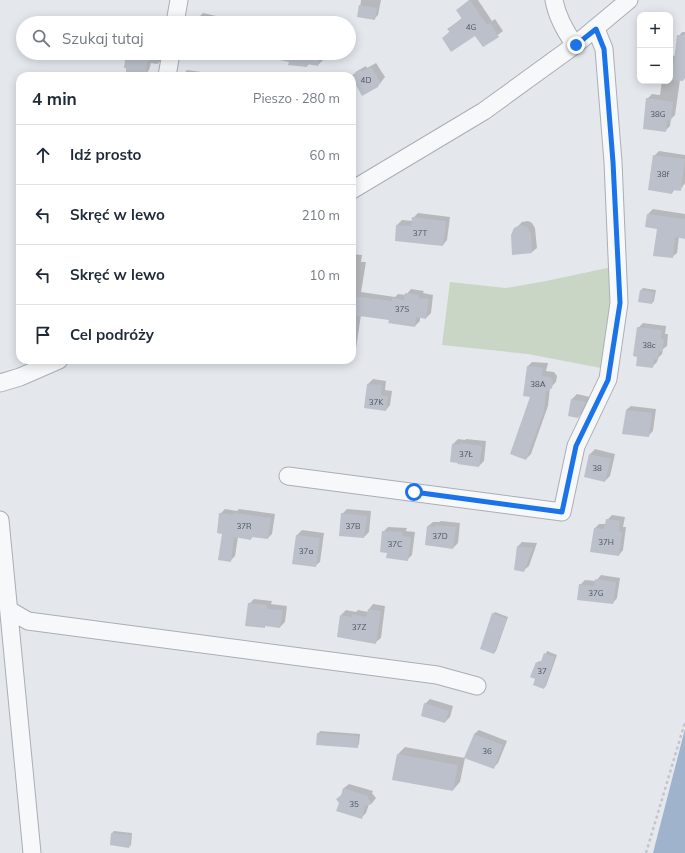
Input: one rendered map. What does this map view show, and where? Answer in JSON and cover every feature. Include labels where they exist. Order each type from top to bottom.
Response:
[{"type":"street","points":[[177,16],[179,0]]},
{"type":"street","points":[[554,0],[559,19],[576,45]]},
{"type":"street","points":[[356,188],[484,111],[576,45],[628,0]]},
{"type":"street","points":[[288,476],[562,512],[576,446],[608,380],[620,303],[613,162],[604,49],[596,29]]},
{"type":"street","points":[[168,72],[170,60]]},
{"type":"street","points":[[0,383],[20,377],[49,364]]},
{"type":"street","points":[[0,520],[32,853]]},
{"type":"street","points":[[9,610],[28,622],[437,675],[477,686]]},
{"type":"path","points":[[646,853],[685,722]]},
{"type":"green space","points":[[612,267],[614,308],[601,368],[528,354],[442,345],[450,282],[506,288]]},
{"type":"water","points":[[685,729],[685,853],[653,853]]},
{"type":"building","points":[[470,0],[487,25],[490,23],[499,37],[483,47],[475,36],[451,52],[442,38],[450,32],[447,29],[462,19],[456,10]]},
{"type":"building","points":[[359,5],[377,8],[375,20],[357,17]]},
{"type":"building","points":[[677,35],[685,35],[685,77],[683,81],[673,80]]},
{"type":"building","points":[[125,60],[148,60],[146,72],[126,72],[126,68],[124,68]]},
{"type":"building","points":[[280,60],[319,60],[318,66],[307,64],[307,67],[288,65],[289,62]]},
{"type":"building","points":[[371,67],[381,83],[377,85],[378,87],[362,96],[356,85],[356,73],[361,70],[362,72]]},
{"type":"building","points":[[646,98],[673,102],[671,121],[667,120],[666,132],[643,129]]},
{"type":"building","points":[[653,155],[685,159],[681,191],[673,190],[672,194],[648,190]]},
{"type":"building","points":[[647,214],[685,219],[685,239],[675,237],[673,258],[653,256],[657,229],[645,227]]},
{"type":"building","points":[[412,217],[446,221],[443,246],[395,241],[396,225],[411,226]]},
{"type":"building","points":[[520,225],[527,227],[531,233],[532,253],[512,255],[511,235],[514,228]]},
{"type":"building","points":[[640,290],[654,292],[652,304],[638,302]]},
{"type":"building","points":[[405,293],[419,295],[419,298],[429,299],[426,319],[416,317],[415,327],[388,323],[389,320],[356,316],[356,296],[392,301],[392,298],[404,300]]},
{"type":"building","points":[[637,327],[662,330],[661,339],[664,339],[662,352],[659,351],[658,360],[654,359],[653,368],[636,366],[637,357],[633,356]]},
{"type":"building","points":[[527,366],[543,368],[542,376],[550,377],[553,381],[552,388],[546,391],[544,411],[526,460],[510,454],[530,397],[523,396]]},
{"type":"building","points":[[367,384],[382,385],[381,395],[388,396],[386,411],[364,408]]},
{"type":"building","points":[[571,399],[586,402],[578,418],[568,416]]},
{"type":"building","points":[[626,410],[652,413],[649,437],[622,434]]},
{"type":"building","points":[[460,443],[482,446],[479,467],[450,462],[452,444],[460,445]]},
{"type":"building","points":[[589,454],[611,459],[605,482],[584,477]]},
{"type":"building","points":[[219,513],[233,515],[234,513],[271,518],[268,539],[251,537],[251,540],[234,537],[231,562],[218,560],[222,534],[217,533]]},
{"type":"building","points":[[341,513],[367,516],[364,538],[339,536]]},
{"type":"building","points":[[606,519],[620,521],[619,531],[622,532],[619,556],[590,552],[594,528],[604,529]]},
{"type":"building","points":[[435,525],[456,527],[453,549],[425,545],[427,526],[435,527]]},
{"type":"building","points":[[382,531],[402,532],[402,536],[411,537],[408,561],[386,558],[387,553],[380,552]]},
{"type":"building","points":[[296,535],[320,538],[316,567],[292,564]]},
{"type":"building","points":[[517,546],[533,548],[524,572],[514,570]]},
{"type":"building","points":[[595,579],[616,582],[613,604],[577,600],[579,584],[594,586]]},
{"type":"building","points":[[248,603],[267,605],[267,609],[283,610],[280,628],[245,626]]},
{"type":"building","points":[[368,609],[381,611],[376,644],[337,637],[340,615],[352,617],[352,614],[366,617]]},
{"type":"building","points":[[492,613],[507,619],[494,654],[480,649]]},
{"type":"building","points":[[544,653],[555,657],[544,689],[533,685],[535,679],[530,677],[536,662],[540,664]]},
{"type":"building","points":[[424,703],[449,711],[445,723],[421,716]]},
{"type":"building","points":[[317,733],[358,736],[358,748],[316,745]]},
{"type":"building","points":[[474,734],[503,745],[494,769],[464,758]]},
{"type":"building","points":[[397,754],[458,765],[453,791],[392,780]]},
{"type":"building","points":[[343,788],[368,796],[372,804],[365,806],[362,819],[336,811],[339,803],[336,799],[341,796]]},
{"type":"building","points":[[111,833],[131,835],[129,848],[110,845]]},
{"type":"route","points":[[414,492],[562,512],[576,446],[608,380],[620,303],[613,162],[604,49],[596,29],[576,45]]}]
